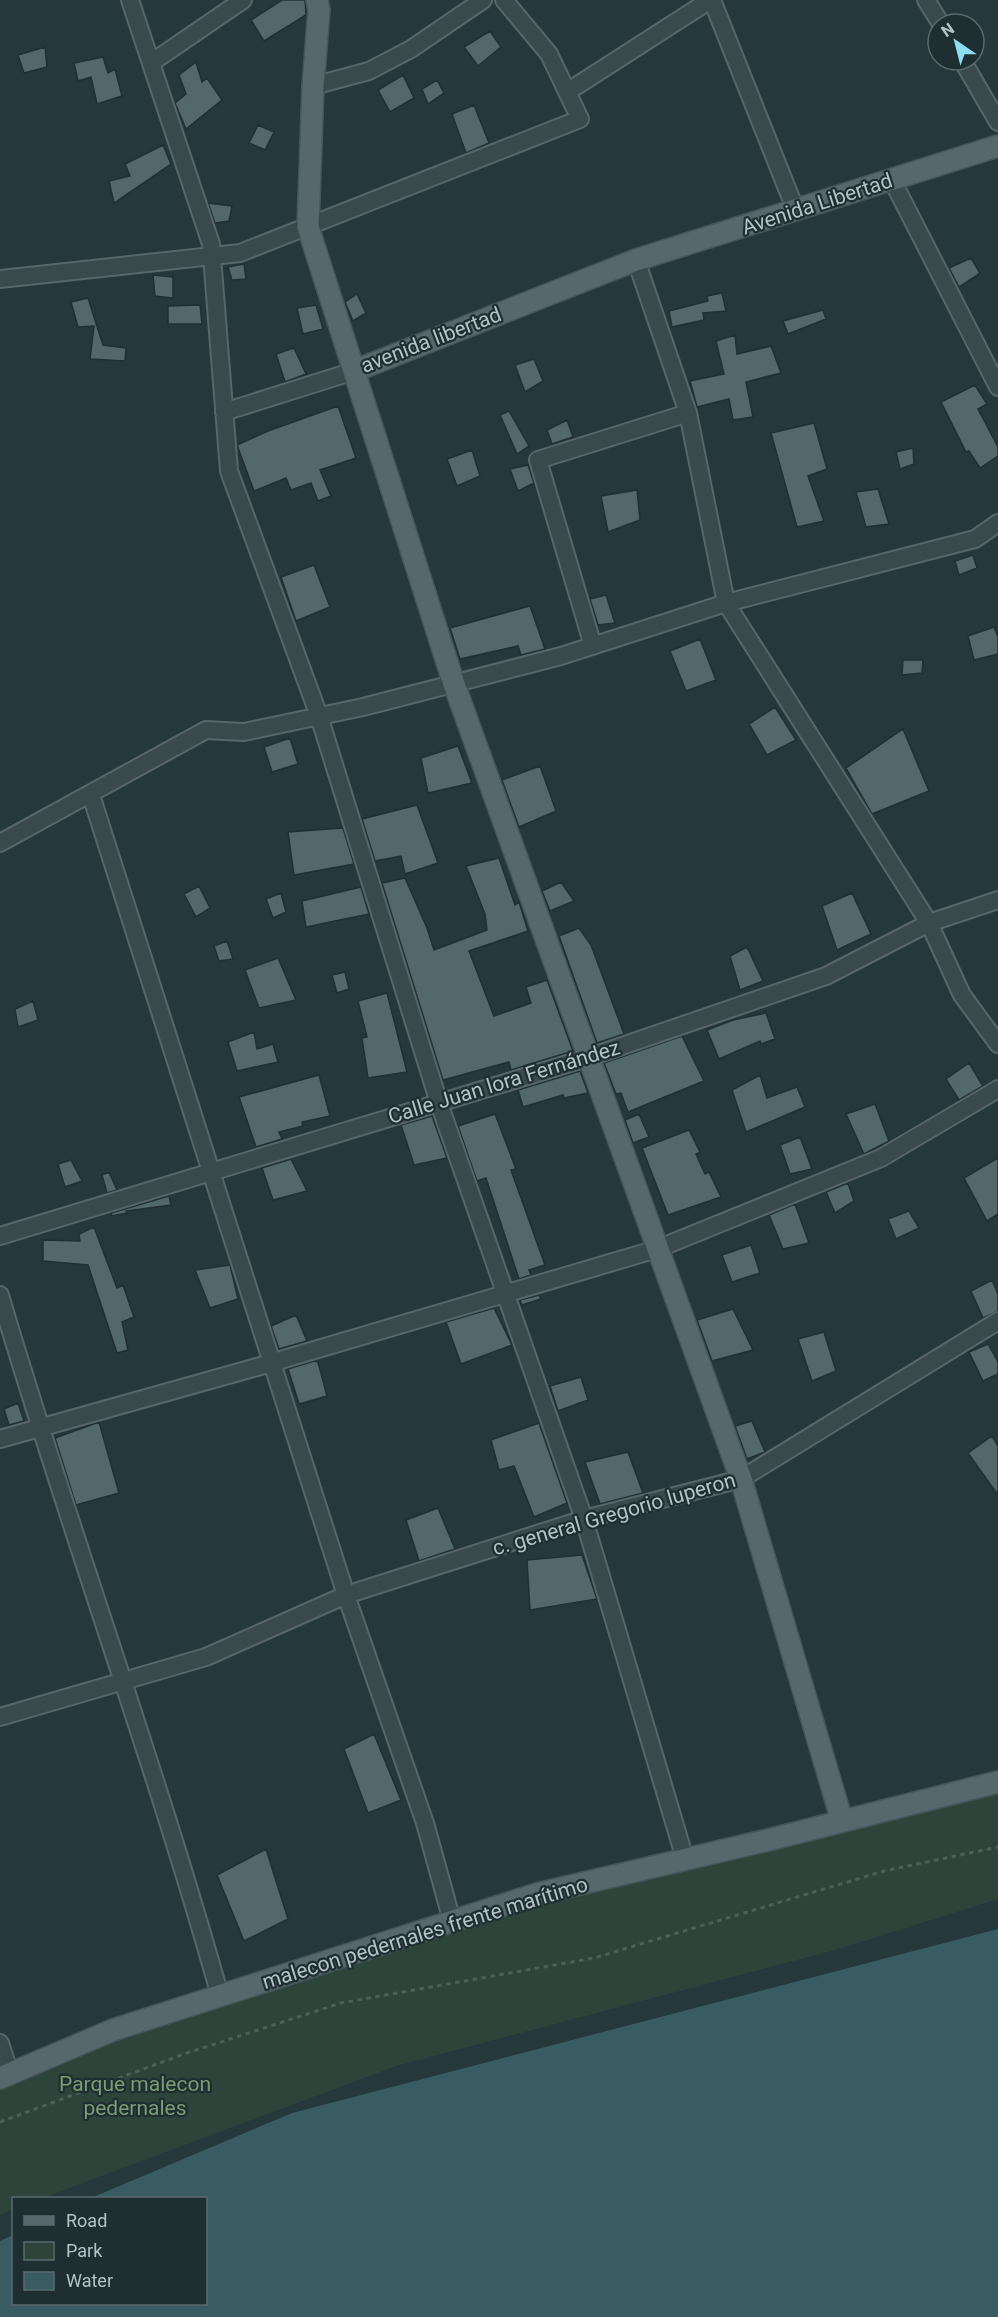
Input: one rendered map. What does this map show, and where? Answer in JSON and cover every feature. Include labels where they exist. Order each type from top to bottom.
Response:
[{"type":"main road","points":[[316,0],[320,10],[313,86],[308,227],[454,684],[587,1058],[741,1479],[843,1821]]},
{"type":"main road","name":"Avenida Libertad","points":[[636,260],[998,146]]},
{"type":"main road","name":"avenida libertad","points":[[354,371],[636,260]]},
{"type":"main road","name":"malecon pedernales frente marítimo","points":[[5,2076],[113,2030],[537,1894],[998,1782]]},
{"type":"street","points":[[130,0],[211,244],[229,471],[319,716],[439,1103],[584,1519],[685,1859]]},
{"type":"street","points":[[151,63],[243,0]]},
{"type":"street","points":[[313,86],[369,71],[411,49],[483,0]]},
{"type":"street","points":[[0,279],[240,253],[580,119],[549,54],[504,0]]},
{"type":"street","points":[[567,92],[711,0],[796,211]]},
{"type":"street","points":[[969,72],[998,123]]},
{"type":"street","points":[[892,180],[998,387]]},
{"type":"street","points":[[636,260],[688,413],[726,603],[929,923],[962,995],[998,1044]]},
{"type":"street","name":"avenida libertad","points":[[224,412],[354,371]]},
{"type":"street","points":[[593,646],[538,460],[688,413]]},
{"type":"street","points":[[0,843],[206,730],[244,732],[454,684],[593,646],[726,603],[975,539],[998,523]]},
{"type":"street","points":[[91,795],[346,1595],[425,1823],[452,1921]]},
{"type":"street","name":"Calle Juan lora Fernández","points":[[0,1236],[587,1058],[826,976],[929,923],[998,900]]},
{"type":"street","points":[[0,1439],[271,1363],[657,1249],[881,1158],[998,1089]]},
{"type":"street","points":[[0,1294],[40,1429],[191,1892],[220,1996]]},
{"type":"street","name":"c. general Gregorio luperon","points":[[0,1717],[206,1658],[346,1595],[584,1519],[741,1479],[998,1321]]},
{"type":"street","points":[[0,2043],[5,2076]]},
{"type":"path","points":[[0,2121],[184,2054],[341,2003],[594,1958],[884,1871],[998,1847]]},
{"type":"green space","name":"Parque malecon pedernales","points":[[998,1782],[998,1899],[842,1948],[396,2066],[46,2197],[12,2197],[12,2209],[0,2215],[0,2086],[116,2036],[537,1901]]},
{"type":"water","points":[[998,1929],[998,2317],[0,2317],[0,2241],[12,2235],[12,2305],[207,2305],[207,2197],[93,2197],[292,2113]]},
{"type":"building","points":[[282,0],[305,0],[306,15],[264,41],[251,20]]},
{"type":"building","points":[[490,31],[501,47],[478,66],[464,47]]},
{"type":"building","points":[[45,47],[47,67],[24,73],[18,55]]},
{"type":"building","points":[[103,57],[108,73],[115,69],[122,96],[97,104],[91,77],[78,81],[74,63]]},
{"type":"building","points":[[196,62],[202,82],[207,78],[222,100],[186,129],[175,103],[186,94],[179,75]]},
{"type":"building","points":[[403,75],[414,98],[390,112],[378,90]]},
{"type":"building","points":[[437,80],[444,93],[428,104],[422,89]]},
{"type":"building","points":[[474,105],[489,143],[466,153],[452,114]]},
{"type":"building","points":[[258,125],[274,132],[265,150],[249,143]]},
{"type":"building","points":[[163,145],[171,164],[114,203],[109,181],[130,176],[125,164]]},
{"type":"building","points":[[208,203],[232,206],[229,221],[215,223]]},
{"type":"building","points":[[971,258],[980,273],[959,287],[949,268]]},
{"type":"building","points":[[244,264],[246,279],[232,280],[228,267]]},
{"type":"building","points":[[153,275],[173,277],[173,298],[155,296]]},
{"type":"building","points":[[722,293],[726,311],[703,313],[704,320],[672,327],[669,311],[708,301],[707,296]]},
{"type":"building","points":[[357,294],[366,313],[353,321],[345,302]]},
{"type":"building","points":[[88,298],[103,345],[126,348],[125,361],[90,359],[94,326],[78,327],[71,302]]},
{"type":"building","points":[[200,305],[202,324],[168,324],[168,306]]},
{"type":"building","points":[[316,305],[323,329],[303,334],[297,308]]},
{"type":"building","points":[[823,310],[826,319],[788,334],[783,321]]},
{"type":"building","points":[[735,335],[737,354],[771,346],[781,373],[746,382],[753,417],[733,420],[729,399],[697,407],[690,381],[724,374],[716,341]]},
{"type":"building","points":[[294,348],[306,374],[285,382],[276,354]]},
{"type":"building","points":[[534,359],[543,381],[525,392],[515,365]]},
{"type":"building","points":[[975,385],[987,404],[978,409],[998,447],[998,456],[980,468],[969,451],[966,452],[941,402]]},
{"type":"building","points":[[338,406],[356,458],[320,470],[331,496],[318,501],[311,483],[291,490],[286,478],[254,491],[237,445],[268,431]]},
{"type":"building","points":[[509,411],[529,446],[517,454],[500,415]]},
{"type":"building","points":[[567,420],[573,437],[552,444],[547,430]]},
{"type":"building","points":[[814,423],[827,469],[808,476],[824,521],[797,527],[771,433]]},
{"type":"building","points":[[913,448],[914,464],[900,469],[896,452]]},
{"type":"building","points":[[472,450],[480,476],[457,486],[447,459]]},
{"type":"building","points":[[528,465],[534,483],[518,491],[510,469]]},
{"type":"building","points":[[878,489],[889,524],[866,527],[856,492]]},
{"type":"building","points":[[637,490],[640,520],[608,532],[601,496]]},
{"type":"building","points":[[973,555],[977,568],[959,575],[955,561]]},
{"type":"building","points":[[314,565],[330,607],[296,621],[281,577]]},
{"type":"building","points":[[606,595],[615,623],[598,625],[590,599]]},
{"type":"building","points":[[530,606],[545,649],[521,655],[518,646],[460,659],[450,628]]},
{"type":"building","points":[[994,627],[998,637],[998,654],[974,660],[968,636]]},
{"type":"building","points":[[700,639],[716,680],[686,691],[670,651]]},
{"type":"building","points":[[903,660],[923,660],[922,673],[902,675]]},
{"type":"building","points":[[775,707],[796,740],[767,755],[749,724]]},
{"type":"building","points":[[903,729],[929,791],[872,814],[846,768]]},
{"type":"building","points":[[290,738],[298,764],[272,772],[264,747]]},
{"type":"building","points":[[458,746],[472,783],[428,793],[421,758]]},
{"type":"building","points":[[540,766],[556,811],[519,827],[502,780]]},
{"type":"building","points":[[417,805],[438,863],[405,874],[401,856],[375,861],[362,819]]},
{"type":"building","points":[[343,828],[354,864],[294,875],[288,832]]},
{"type":"building","points":[[499,858],[515,905],[519,902],[528,931],[469,951],[494,1016],[531,1003],[526,987],[547,980],[573,1051],[511,1070],[509,1062],[443,1080],[382,883],[405,878],[434,950],[487,930],[485,914],[466,866]]},
{"type":"building","points":[[561,882],[574,901],[550,911],[542,891]]},
{"type":"building","points":[[199,886],[210,908],[196,917],[184,894]]},
{"type":"building","points":[[361,887],[369,914],[306,927],[302,901]]},
{"type":"building","points":[[281,893],[286,912],[273,918],[266,899]]},
{"type":"building","points":[[852,893],[871,934],[837,950],[822,906]]},
{"type":"building","points":[[579,928],[591,945],[624,1034],[597,1043],[559,936]]},
{"type":"building","points":[[227,941],[233,959],[219,961],[214,946]]},
{"type":"building","points":[[747,947],[763,981],[740,990],[730,956]]},
{"type":"building","points":[[278,958],[296,1000],[259,1008],[245,970]]},
{"type":"building","points":[[345,972],[349,989],[337,993],[332,975]]},
{"type":"building","points":[[387,993],[407,1072],[368,1078],[362,1038],[367,1037],[358,1001]]},
{"type":"building","points":[[33,1001],[38,1020],[18,1027],[15,1009]]},
{"type":"building","points":[[766,1013],[775,1039],[761,1044],[760,1041],[719,1059],[707,1030],[733,1020]]},
{"type":"building","points":[[254,1032],[257,1049],[273,1044],[278,1062],[237,1071],[228,1042]]},
{"type":"building","points":[[682,1036],[704,1081],[628,1112],[621,1093],[616,1094],[604,1063]]},
{"type":"building","points":[[969,1063],[983,1086],[959,1100],[946,1079]]},
{"type":"building","points":[[580,1071],[588,1093],[564,1098],[563,1095],[523,1107],[518,1090]]},
{"type":"building","points":[[319,1075],[330,1116],[302,1122],[303,1126],[279,1132],[282,1139],[256,1147],[239,1097]]},
{"type":"building","points":[[760,1075],[767,1098],[797,1087],[805,1107],[746,1132],[732,1090]]},
{"type":"building","points":[[875,1104],[889,1141],[864,1154],[846,1114]]},
{"type":"building","points":[[495,1114],[516,1169],[511,1170],[545,1265],[529,1270],[531,1275],[519,1279],[486,1178],[477,1181],[458,1126]]},
{"type":"building","points":[[639,1114],[649,1137],[633,1143],[625,1120]]},
{"type":"building","points":[[432,1116],[447,1158],[414,1165],[401,1125]]},
{"type":"building","points":[[689,1130],[700,1152],[696,1154],[705,1174],[709,1172],[721,1197],[668,1215],[642,1148]]},
{"type":"building","points":[[800,1137],[812,1169],[790,1174],[780,1145]]},
{"type":"building","points":[[998,1158],[998,1214],[987,1221],[964,1178]]},
{"type":"building","points":[[291,1159],[307,1191],[273,1200],[262,1168]]},
{"type":"building","points":[[71,1160],[82,1181],[65,1187],[58,1164]]},
{"type":"building","points":[[109,1172],[117,1190],[107,1193],[102,1175]]},
{"type":"building","points":[[848,1183],[854,1201],[835,1213],[826,1192]]},
{"type":"building","points":[[169,1196],[171,1205],[126,1211],[127,1213],[112,1216],[111,1213]]},
{"type":"building","points":[[795,1204],[809,1243],[783,1249],[769,1215]]},
{"type":"building","points":[[909,1211],[919,1228],[896,1239],[888,1219]]},
{"type":"building","points":[[94,1227],[117,1288],[123,1285],[134,1317],[122,1322],[128,1350],[117,1353],[88,1265],[43,1261],[43,1240],[80,1241],[79,1234]]},
{"type":"building","points":[[751,1245],[760,1273],[732,1282],[722,1255]]},
{"type":"building","points":[[230,1265],[238,1299],[210,1308],[195,1270]]},
{"type":"building","points":[[992,1280],[998,1294],[998,1311],[983,1318],[971,1291]]},
{"type":"building","points":[[539,1295],[541,1299],[522,1305],[520,1300]]},
{"type":"building","points":[[494,1308],[512,1345],[461,1364],[446,1322]]},
{"type":"building","points":[[733,1309],[753,1350],[712,1361],[697,1320]]},
{"type":"building","points":[[296,1315],[307,1341],[279,1349],[271,1326]]},
{"type":"building","points":[[824,1332],[836,1371],[812,1381],[798,1339]]},
{"type":"building","points":[[988,1344],[998,1362],[998,1374],[983,1381],[969,1352]]},
{"type":"building","points":[[314,1361],[318,1362],[327,1396],[299,1404],[288,1369]]},
{"type":"building","points":[[581,1377],[588,1400],[558,1411],[550,1386]]},
{"type":"building","points":[[18,1403],[24,1421],[9,1425],[4,1409]]},
{"type":"building","points":[[752,1421],[765,1452],[747,1459],[735,1426]]},
{"type":"building","points":[[99,1422],[119,1493],[76,1505],[55,1438]]},
{"type":"building","points":[[539,1423],[567,1503],[534,1517],[514,1466],[499,1470],[491,1440]]},
{"type":"building","points":[[992,1436],[998,1446],[998,1495],[968,1453]]},
{"type":"building","points":[[628,1452],[643,1493],[600,1504],[585,1462]]},
{"type":"building","points":[[438,1508],[455,1549],[419,1561],[406,1520]]},
{"type":"building","points":[[582,1555],[597,1599],[530,1610],[527,1560]]},
{"type":"building","points":[[374,1734],[401,1800],[368,1813],[344,1749]]},
{"type":"building","points":[[266,1849],[288,1919],[244,1941],[217,1875]]}]
